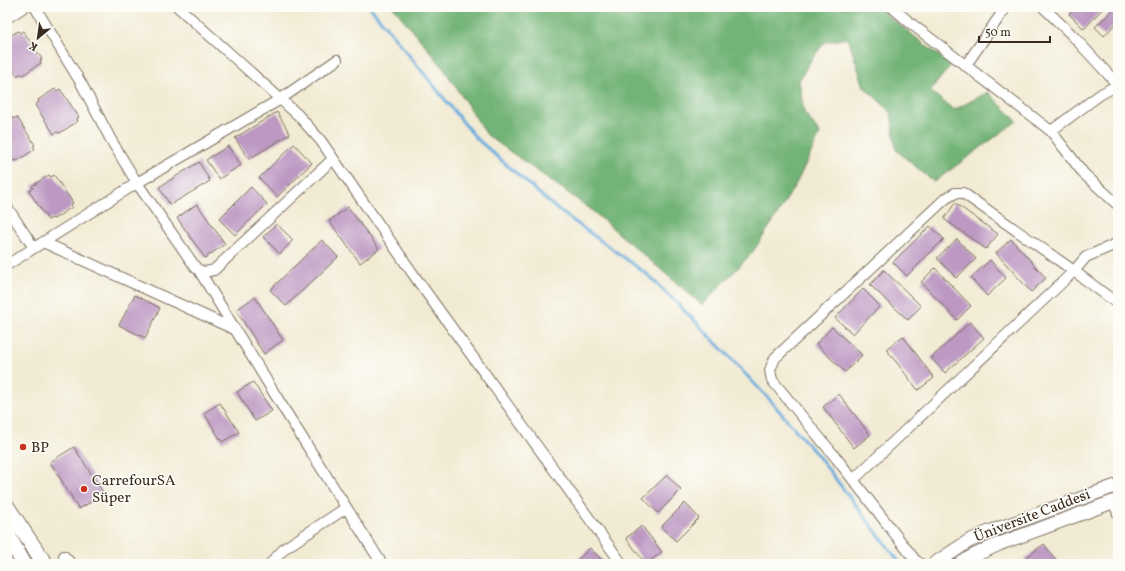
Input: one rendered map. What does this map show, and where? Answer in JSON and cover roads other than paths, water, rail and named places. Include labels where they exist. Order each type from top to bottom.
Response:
[{"type":"highway","points":[[7,507],[45,564]]},
{"type":"highway","points":[[8,538],[24,564]]},
{"type":"main road","points":[[934,564],[969,540],[1118,485]]},
{"type":"main road","name":"Üniversite Caddesi","points":[[960,564],[971,557],[999,544],[1116,501]]},
{"type":"street","points":[[7,18],[24,7]]},
{"type":"street","points":[[35,7],[137,183],[200,272],[382,564]]},
{"type":"street","points":[[178,7],[279,100],[298,115],[321,141],[418,280],[622,564]]},
{"type":"street","points":[[892,7],[909,22],[1051,131],[1084,174],[1118,205]]},
{"type":"street","points":[[966,65],[1006,7]]},
{"type":"street","points":[[1043,7],[1073,36],[1118,85],[1101,94],[1051,131]]},
{"type":"street","points":[[7,265],[137,183],[279,100],[337,60]]},
{"type":"street","points":[[200,272],[214,270],[333,159]]},
{"type":"street","points":[[921,564],[915,560],[853,480],[772,380],[770,370],[775,358],[945,199],[955,193],[963,193],[1074,271],[1118,304]]},
{"type":"street","points":[[7,207],[34,248]]},
{"type":"street","points":[[43,242],[236,330]]},
{"type":"street","points":[[853,480],[1074,271],[1086,257],[1118,243]]},
{"type":"street","points":[[1116,501],[1118,514]]},
{"type":"street","points":[[270,564],[285,548],[346,508]]},
{"type":"street","points":[[64,556],[71,564]]},
{"type":"waterway","points":[[370,7],[476,138],[557,209],[648,275],[697,323],[769,399],[818,456],[901,564]]},
{"type":"place","name":"BP","points":[[23,447]]},
{"type":"place","name":"CarrefourSA Süper","points":[[84,489]]}]
